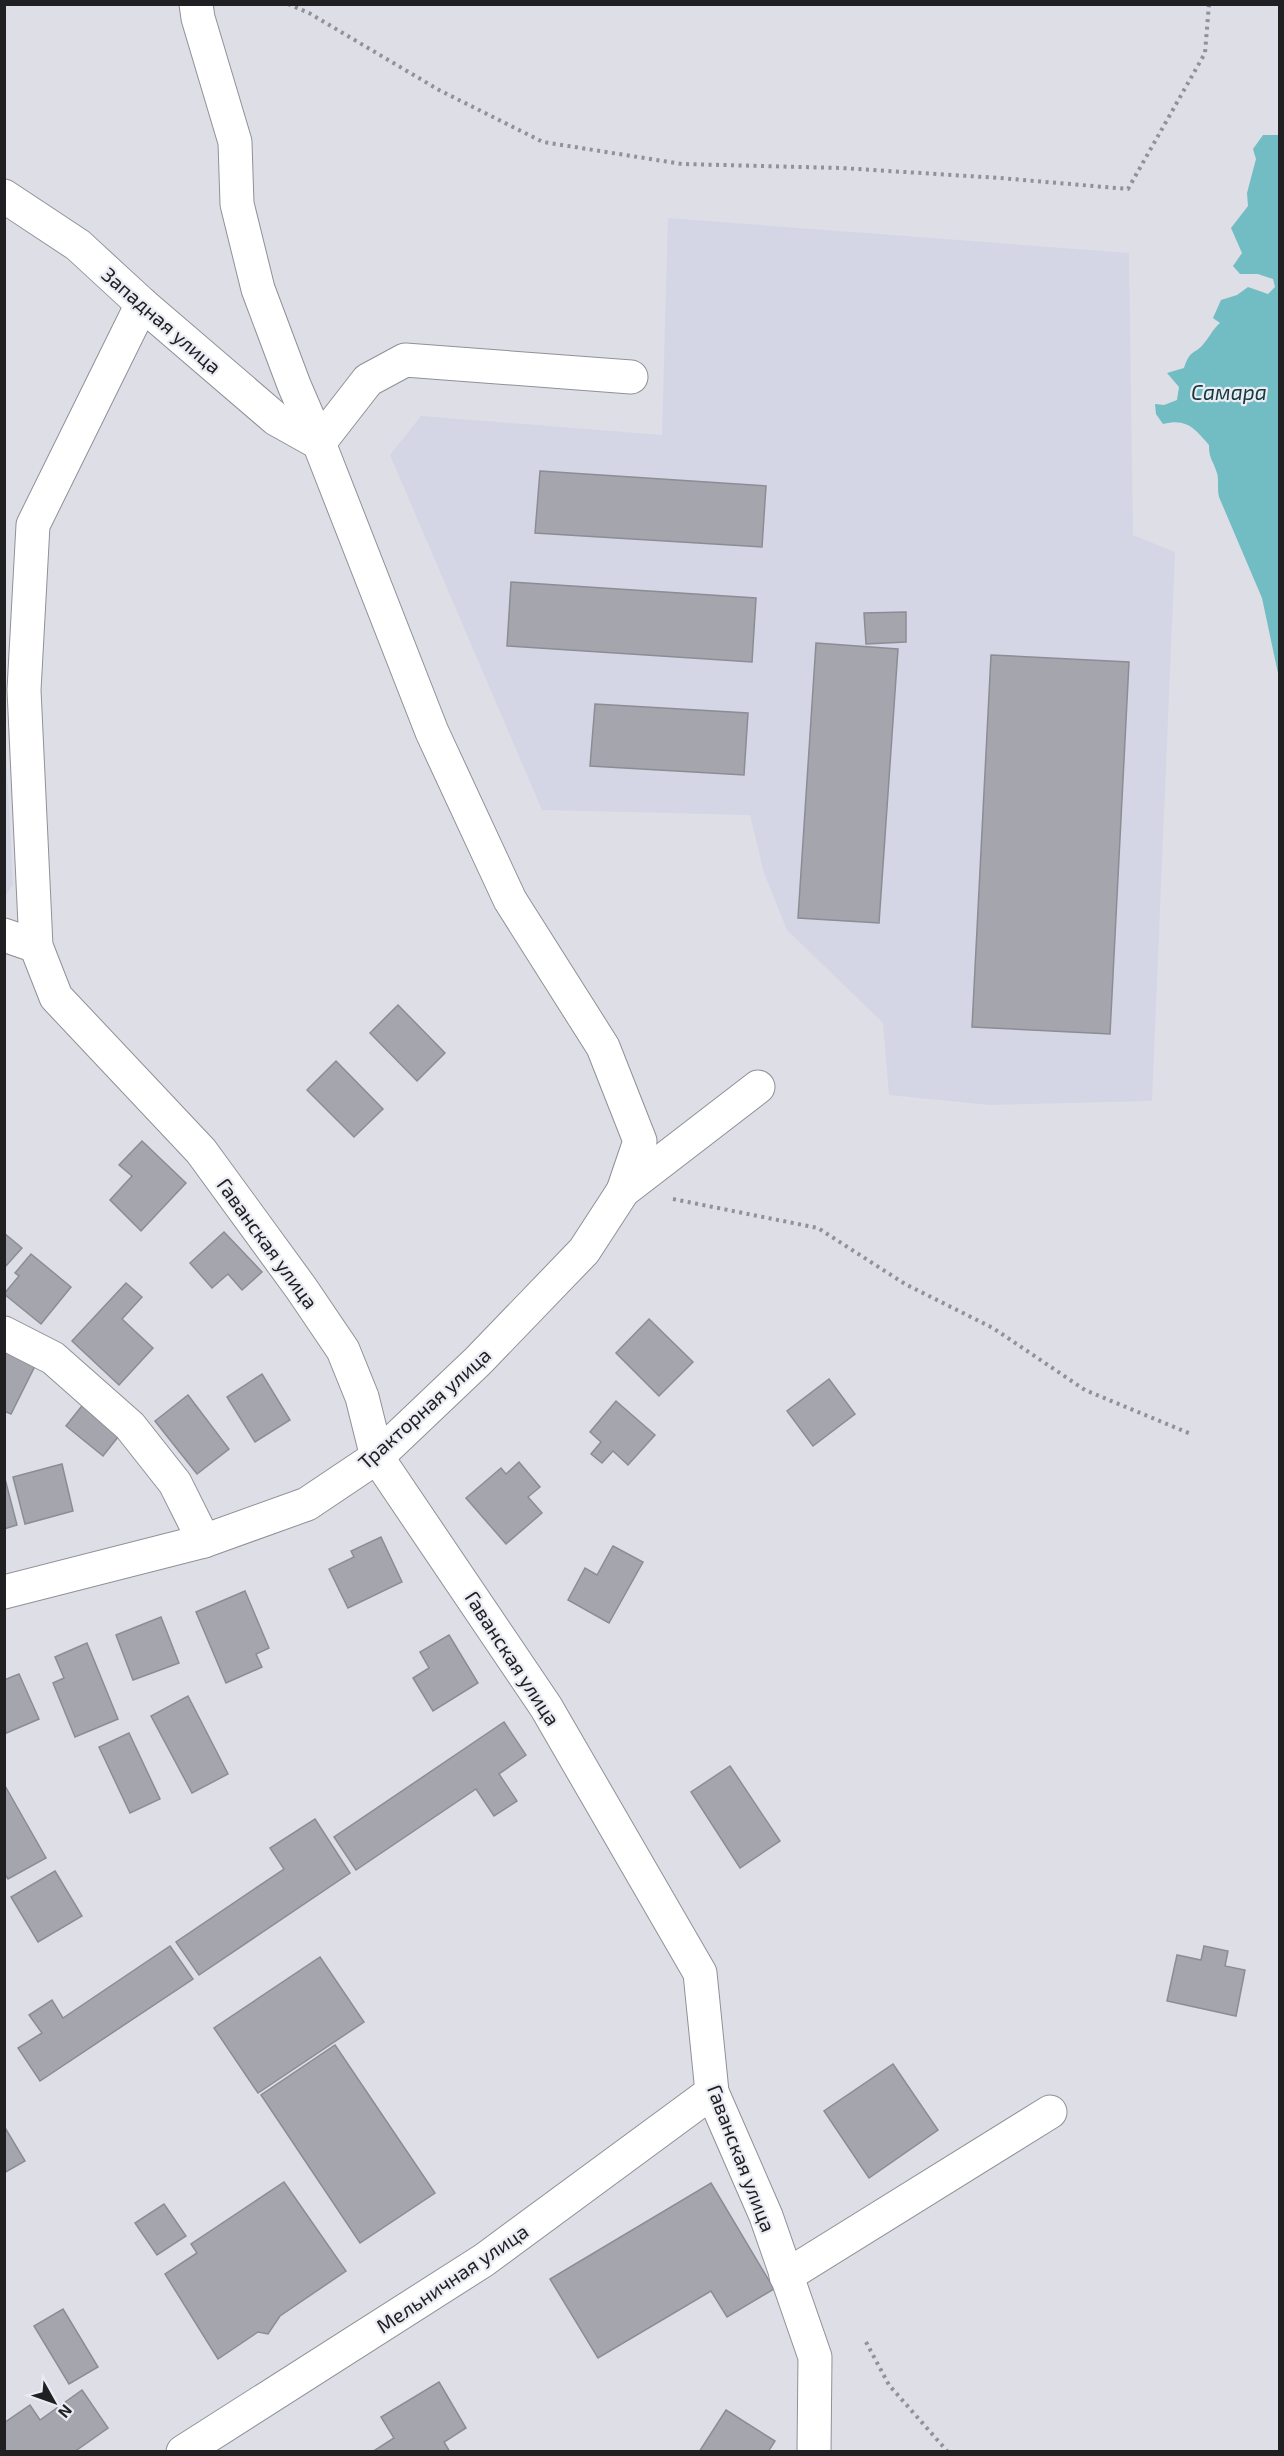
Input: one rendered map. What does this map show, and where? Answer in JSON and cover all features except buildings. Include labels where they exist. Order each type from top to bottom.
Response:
[{"type":"street","points":[[196,4],[198,18],[235,142],[237,204],[258,289],[432,732],[510,900],[603,1047],[640,1141],[623,1191]]},
{"type":"street","name":"Западная улица","points":[[4,196],[78,245],[142,304],[276,419],[319,443]]},
{"type":"street","name":"Гаванская улица","points":[[142,304],[33,525],[24,690],[36,946],[57,997],[201,1151],[343,1350],[362,1397],[377,1457],[546,1707],[700,1972],[712,2092],[766,2216],[815,2357],[814,2451]]},
{"type":"street","points":[[319,443],[368,380],[405,360],[631,378]]},
{"type":"street","points":[[4,935],[36,946]]},
{"type":"street","name":"Тракторная улица","points":[[4,1592],[204,1541],[307,1504],[377,1457],[478,1360],[584,1251],[623,1191],[758,1086]]},
{"type":"street","points":[[4,1333],[53,1358],[130,1426],[175,1483],[204,1541]]},
{"type":"street","name":"Мельничная улица","points":[[183,2451],[484,2260],[712,2092]]},
{"type":"street","points":[[786,2276],[1050,2112]]},
{"type":"path","points":[[288,4],[309,13],[439,90],[543,142],[682,164],[852,169],[1128,189],[1205,53],[1209,4]]},
{"type":"path","points":[[623,1191],[716,1206],[818,1228],[905,1284],[993,1328],[1085,1390],[1191,1434]]},
{"type":"path","points":[[866,2342],[889,2385],[948,2451]]},
{"type":"shaded area","points":[[668,218],[1129,253],[1133,535],[1175,552],[1152,1101],[990,1105],[889,1095],[883,1023],[787,930],[764,873],[750,815],[542,810],[390,455],[421,416],[662,435]]},
{"type":"shaded area","points":[[5,733],[13,884],[4,897]]},
{"type":"water","name":"Самара","points":[[1263,135],[1280,135],[1279,678],[1262,598],[1219,497],[1218,475],[1210,457],[1209,445],[1189,426],[1178,422],[1163,424],[1156,414],[1155,404],[1164,405],[1177,400],[1179,387],[1167,373],[1184,368],[1191,354],[1202,346],[1220,323],[1213,318],[1221,300],[1237,295],[1248,287],[1268,294],[1275,287],[1273,279],[1258,274],[1240,274],[1233,266],[1242,253],[1231,228],[1248,206],[1247,193],[1256,159],[1253,149]]}]
